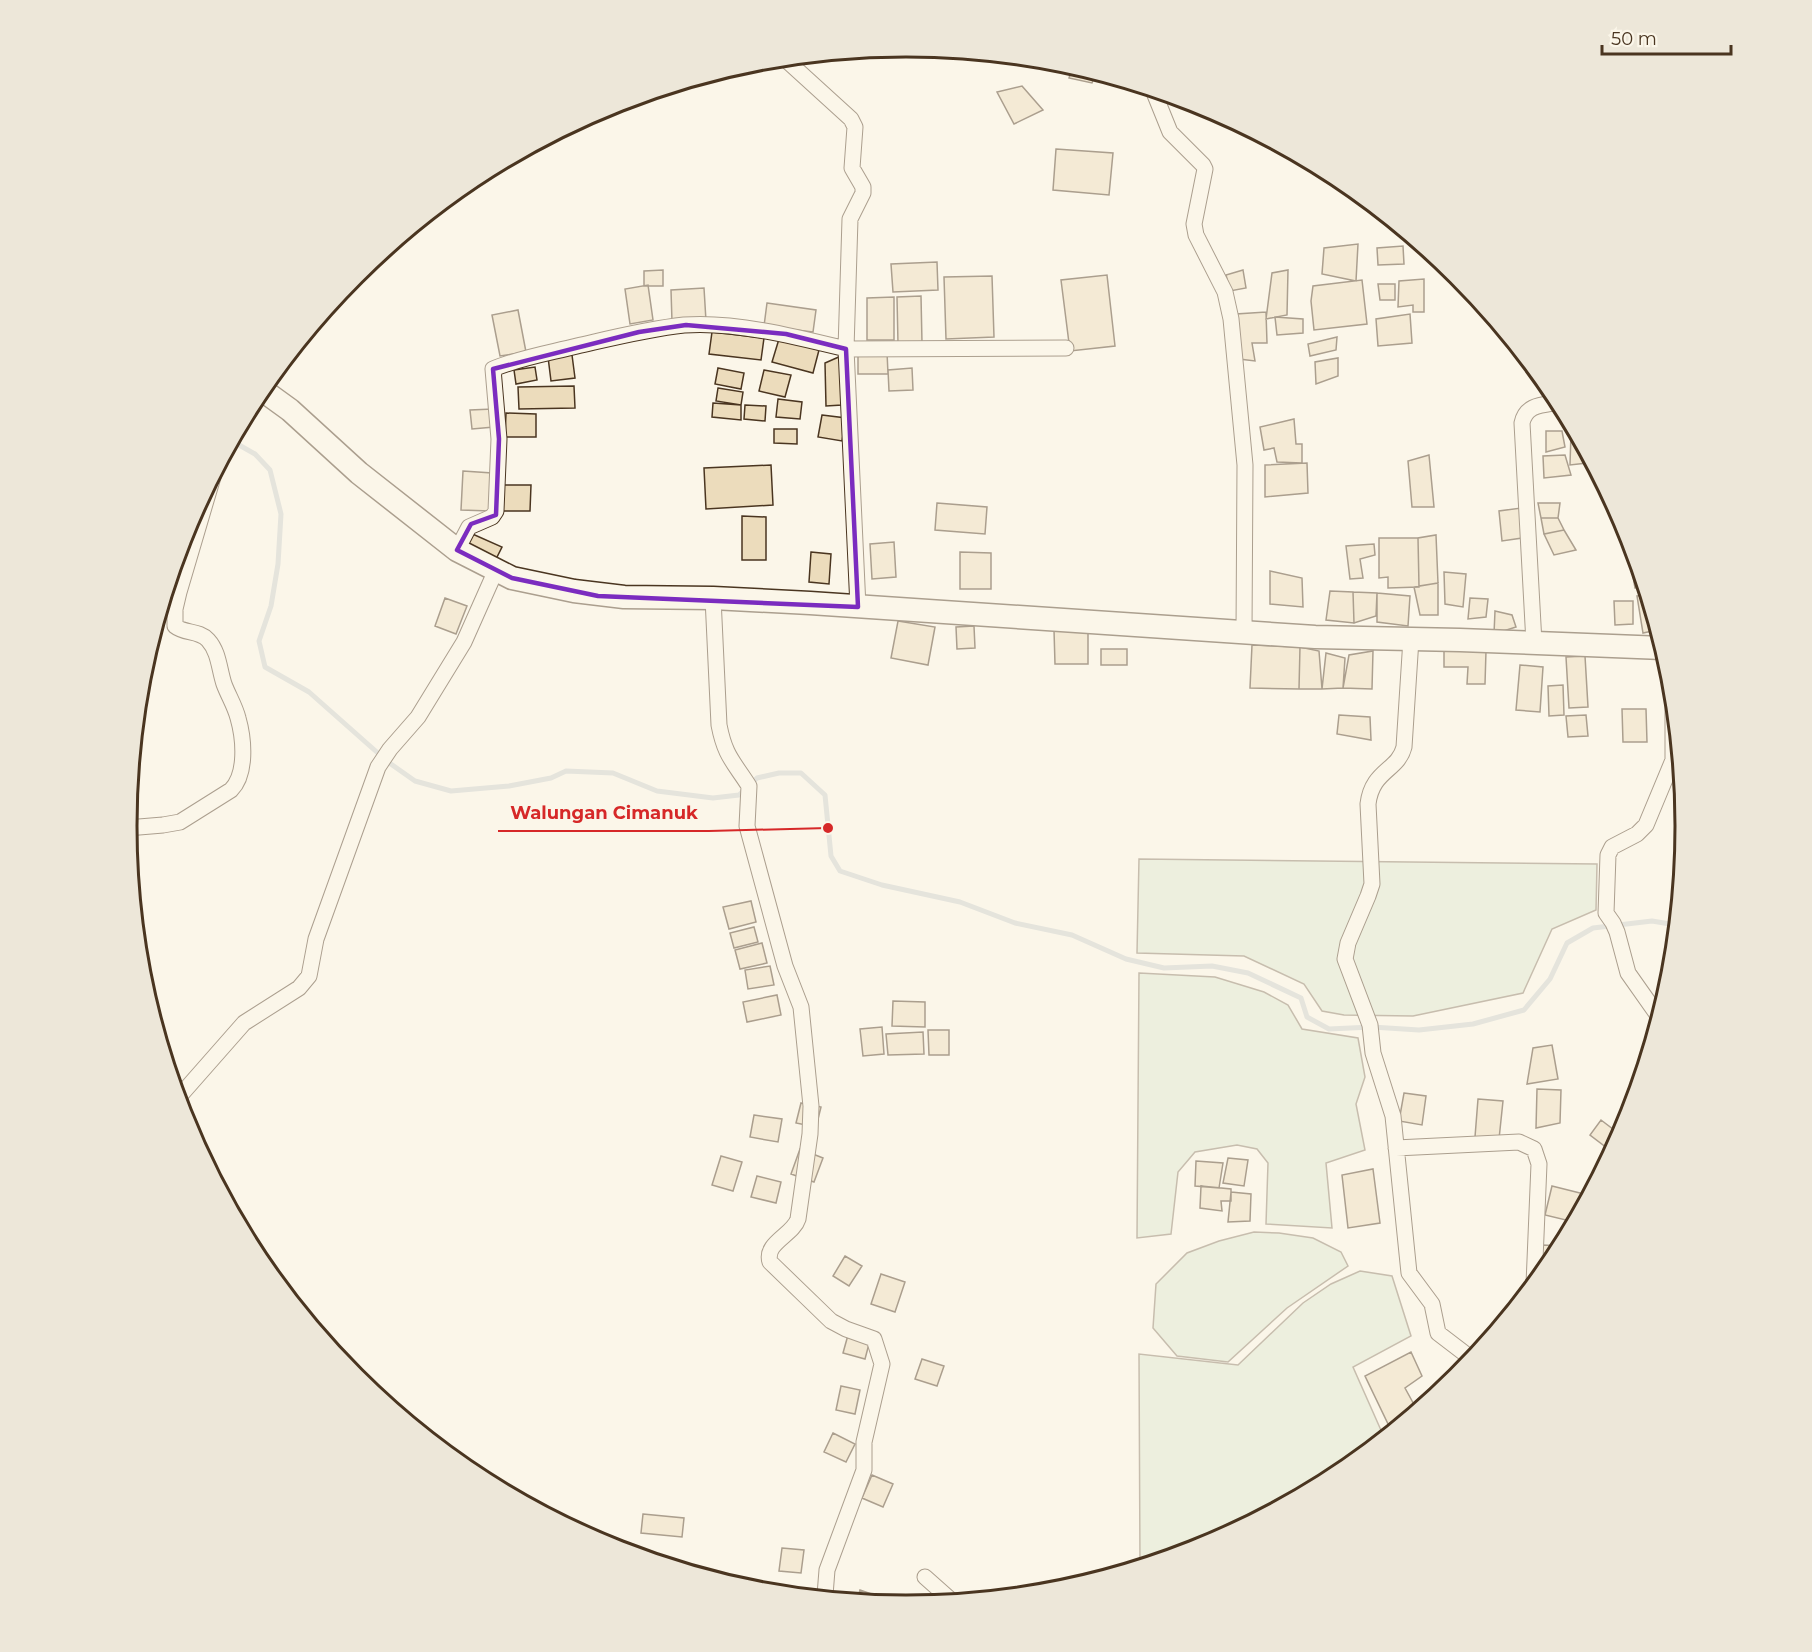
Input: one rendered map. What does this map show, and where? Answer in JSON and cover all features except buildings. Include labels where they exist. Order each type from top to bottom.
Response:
[{"type":"street","points":[[793,66],[854,123],[852,168],[863,188],[850,226],[846,349],[858,607]]},
{"type":"street","points":[[1157,99],[1170,132],[1205,169],[1194,224],[1196,235],[1225,292],[1231,319],[1245,465],[1244,632]]},
{"type":"street","points":[[457,550],[468,527],[492,517],[496,511],[499,439],[493,369],[524,359],[639,332],[686,325],[709,325],[786,334],[846,349],[1066,348]]},
{"type":"street","points":[[270,395],[290,410],[359,473],[457,550],[512,578],[598,596],[713,598],[1315,637],[1654,648]]},
{"type":"street","points":[[1534,643],[1522,423],[1523,415],[1528,409],[1548,404]]},
{"type":"street","points":[[137,827],[180,822],[231,790],[237,784],[240,774],[242,754],[239,725],[215,652],[209,641],[202,635],[174,626],[179,592],[198,527]]},
{"type":"street","points":[[185,1090],[244,1023],[299,988],[309,976],[315,939],[378,767],[390,749],[418,717],[464,642],[496,570]]},
{"type":"street","points":[[713,598],[719,725],[723,745],[735,768],[749,786],[747,826],[785,966],[801,1007],[811,1106],[810,1134],[798,1219],[795,1226],[771,1249],[768,1258],[831,1321],[870,1337],[882,1364],[864,1442],[864,1470],[827,1570],[825,1590]]},
{"type":"street","points":[[1411,639],[1404,747],[1399,758],[1374,782],[1369,792],[1372,884],[1345,952],[1346,966],[1370,1025],[1373,1053],[1393,1116],[1409,1273],[1432,1304],[1438,1333],[1465,1354]]},
{"type":"street","points":[[1653,1008],[1628,973],[1615,928],[1608,916],[1606,909],[1608,855],[1612,847],[1637,834],[1646,825],[1672,763]]},
{"type":"street","points":[[1396,1148],[1519,1142],[1534,1149],[1539,1164],[1535,1268]]},
{"type":"street","points":[[925,1577],[944,1593]]},
{"type":"highlighted area","points":[[686,325],[786,334],[846,349],[858,607],[598,596],[512,578],[457,550],[471,524],[496,515],[499,439],[493,369],[639,332]]},
{"type":"green space","points":[[1139,859],[1597,864],[1596,910],[1552,929],[1523,993],[1413,1016],[1344,1015],[1322,1011],[1304,984],[1244,956],[1137,953]]},
{"type":"green space","points":[[1139,973],[1215,977],[1264,992],[1288,1005],[1302,1029],[1358,1038],[1365,1077],[1356,1104],[1365,1150],[1326,1163],[1332,1228],[1266,1224],[1268,1163],[1257,1149],[1237,1145],[1195,1152],[1178,1172],[1171,1234],[1137,1238]]},
{"type":"green space","points":[[1254,1232],[1313,1238],[1341,1252],[1348,1266],[1287,1308],[1228,1362],[1177,1356],[1153,1328],[1156,1284],[1187,1253],[1219,1241]]},
{"type":"green space","points":[[1360,1271],[1392,1276],[1411,1336],[1353,1367],[1381,1430],[1333,1465],[1246,1516],[1140,1558],[1139,1354],[1238,1365],[1303,1303],[1331,1284]]},
{"type":"waterway","points":[[238,444],[255,454],[270,470],[281,514],[278,564],[271,606],[259,641],[265,667],[309,692],[388,762],[415,781],[451,791],[509,786],[551,778],[566,771],[613,773],[657,791],[713,798],[739,795],[757,778],[779,773],[801,773],[825,795],[831,856],[840,871],[882,885],[960,902],[1015,923],[1072,935],[1126,959],[1164,968],[1212,966],[1248,973],[1301,998],[1307,1017],[1329,1029],[1372,1027],[1419,1030],[1473,1024],[1524,1010],[1550,979],[1567,943],[1593,928],[1652,921],[1668,924]]},
{"type":"place","name":"Walungan Cimanuk","points":[[828,828]]}]
